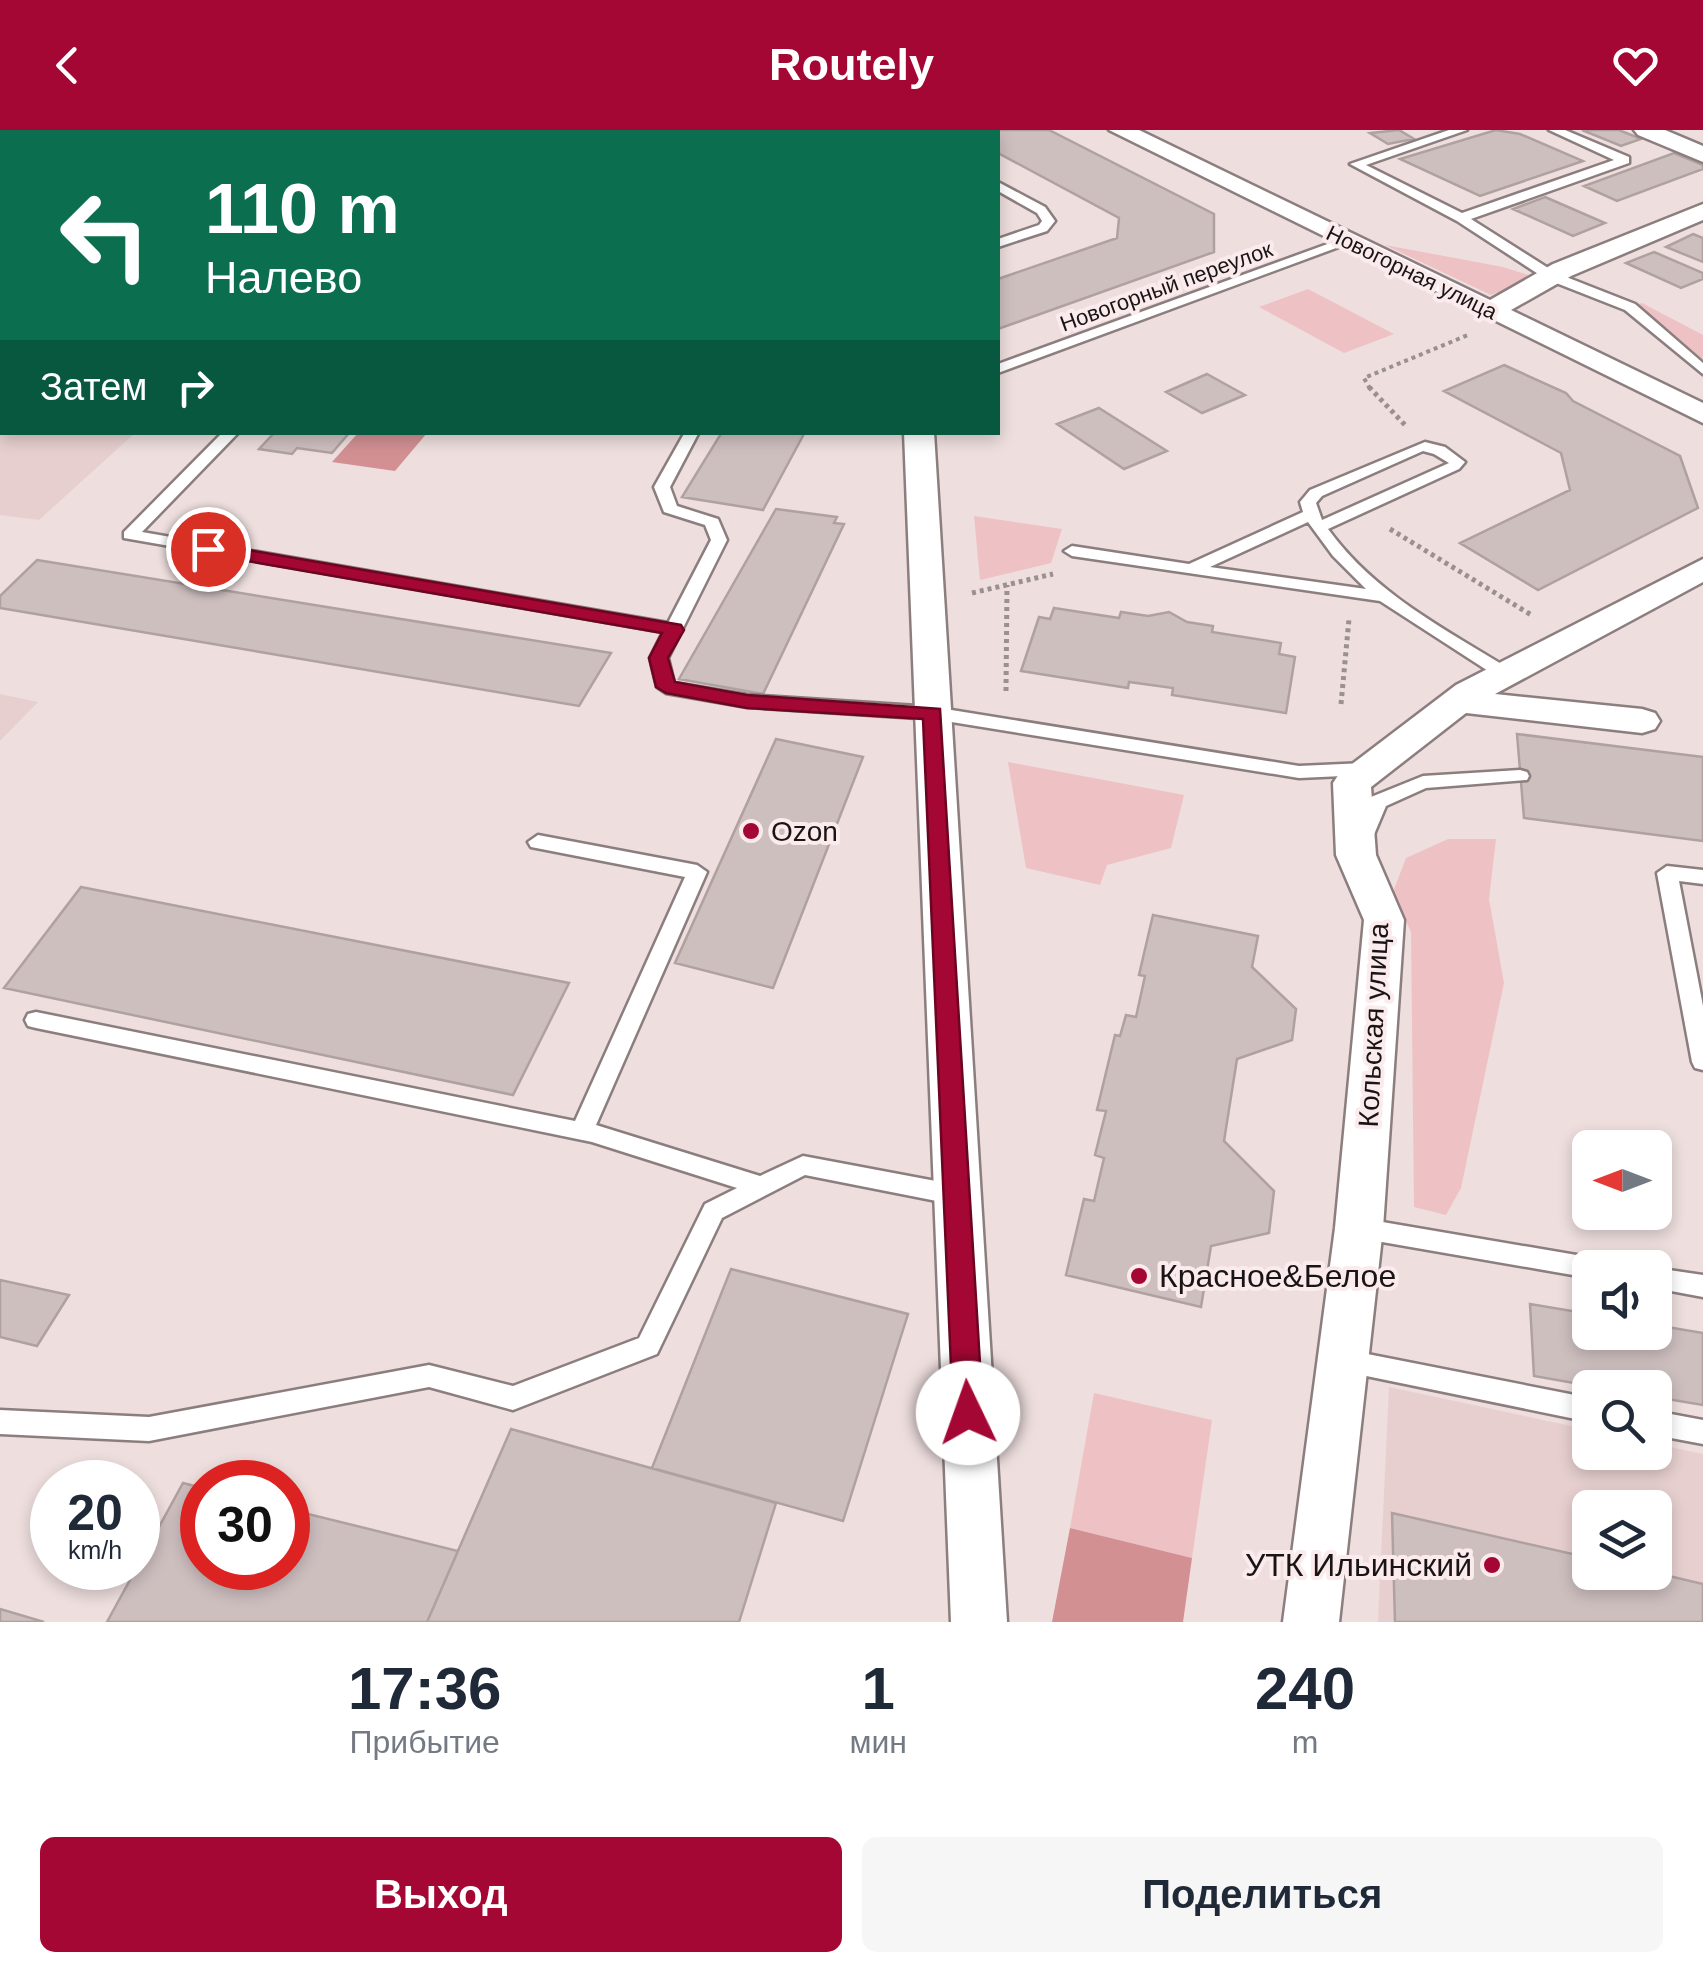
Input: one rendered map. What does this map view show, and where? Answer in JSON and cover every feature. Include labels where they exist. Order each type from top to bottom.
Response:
[{"type":"street","name":"Новогорная улица","points":[[1121,130],[1349,241],[1486,320],[1703,414]]},
{"type":"street","points":[[1646,130],[1703,155]]},
{"type":"street","points":[[1486,320],[1552,276],[1703,211]]},
{"type":"street","points":[[919,435],[979,1622]]},
{"type":"street","points":[[1365,769],[1456,701],[1703,569]]},
{"type":"street","points":[[1456,701],[1642,721]]},
{"type":"street","name":"Кольская улица","points":[[1311,1622],[1359,1228],[1384,920],[1356,854],[1352,783],[1365,769]]},
{"type":"lane","points":[[1461,130],[1356,164],[1461,218],[1552,276],[1630,307],[1703,370]]},
{"type":"lane","points":[[1461,218],[1625,160],[1555,130]]},
{"type":"lane","points":[[1000,187],[1041,210],[1049,221],[1043,228],[1000,242]]},
{"type":"lane","name":"Новогорный переулок","points":[[1001,364],[1349,241]]},
{"type":"lane","points":[[229,435],[130,535],[674,630]]},
{"type":"lane","points":[[691,435],[662,487],[670,509],[712,522],[720,540],[658,658],[666,687],[747,702],[933,714],[1300,772],[1365,769]]},
{"type":"lane","points":[[1191,569],[1314,522],[1359,510],[1457,464],[1432,446],[1420,446],[1316,492],[1307,505],[1314,522],[1386,598],[1505,674]]},
{"type":"lane","points":[[1072,551],[1386,598]]},
{"type":"lane","points":[[1356,854],[1378,802],[1423,782],[1520,776]]},
{"type":"lane","points":[[538,842],[696,872],[582,1132]]},
{"type":"lane","points":[[1703,878],[1667,873],[1703,1062]]},
{"type":"lane","points":[[36,1020],[582,1132],[762,1186]]},
{"type":"lane","points":[[0,1422],[149,1429],[429,1376],[513,1398],[648,1346],[714,1211],[803,1165],[957,1195]]},
{"type":"lane","points":[[1359,1228],[1572,1264]]},
{"type":"lane","points":[[1672,1281],[1703,1286]]},
{"type":"lane","points":[[1340,1360],[1572,1406]]},
{"type":"lane","points":[[1672,1426],[1703,1432]]},
{"type":"path","points":[[1420,446],[1395,412],[1372,398],[1364,378],[1486,320]]},
{"type":"path","points":[[1359,510],[1535,617]]},
{"type":"path","points":[[972,593],[1054,574],[1072,551]]},
{"type":"path","points":[[1006,691],[1007,585]]},
{"type":"path","points":[[1340,704],[1352,592]]},
{"type":"shaded area","points":[[1385,245],[1503,267],[1535,277],[1491,295]]},
{"type":"shaded area","points":[[1308,289],[1394,334],[1344,353],[1259,307]]},
{"type":"shaded area","points":[[1642,303],[1703,335],[1703,358],[1696,360],[1669,331],[1635,305]]},
{"type":"shaded area","points":[[0,435],[133,435],[39,520],[0,515]]},
{"type":"shaded area","points":[[355,435],[425,435],[395,471],[332,462]]},
{"type":"shaded area","points":[[974,516],[1062,529],[1051,563],[980,580]]},
{"type":"shaded area","points":[[0,694],[38,702],[0,741]]},
{"type":"shaded area","points":[[1008,762],[1184,795],[1171,848],[1107,865],[1100,885],[1026,868]]},
{"type":"shaded area","points":[[1448,839],[1496,839],[1489,899],[1504,983],[1461,1188],[1446,1215],[1414,1207],[1411,932],[1393,892],[1406,858]]},
{"type":"shaded area","points":[[1389,1387],[1572,1426],[1572,1470],[1672,1470],[1672,1448],[1703,1454],[1703,1622],[1378,1622]]},
{"type":"shaded area","points":[[1094,1393],[1212,1420],[1192,1558],[1070,1528]]},
{"type":"shaded area","points":[[1070,1528],[1192,1558],[1183,1622],[1052,1622]]},
{"type":"building","points":[[1000,130],[1049,130],[1214,214],[1214,252],[1000,328],[1000,278],[1117,238],[1119,218],[1000,154]]},
{"type":"building","points":[[1399,130],[1414,139],[1388,144],[1370,133]]},
{"type":"building","points":[[1496,130],[1520,134],[1583,161],[1480,196],[1400,159]]},
{"type":"building","points":[[1582,130],[1619,130],[1641,139],[1621,146]]},
{"type":"building","points":[[1674,153],[1703,165],[1703,169],[1617,201],[1584,186]]},
{"type":"building","points":[[1545,197],[1605,223],[1573,236],[1513,209]]},
{"type":"building","points":[[1693,234],[1703,238],[1703,262],[1666,247]]},
{"type":"building","points":[[1654,252],[1703,273],[1703,279],[1681,288],[1626,263]]},
{"type":"building","points":[[1504,365],[1566,393],[1573,401],[1680,456],[1698,508],[1538,590],[1460,543],[1570,490],[1561,453],[1444,391]]},
{"type":"building","points":[[1207,374],[1245,395],[1202,413],[1166,392]]},
{"type":"building","points":[[1099,408],[1167,451],[1124,469],[1057,424]]},
{"type":"building","points":[[272,435],[347,435],[332,453],[297,448],[292,454],[259,449]]},
{"type":"building","points":[[720,435],[803,435],[763,510],[682,497]]},
{"type":"building","points":[[776,509],[837,517],[834,523],[844,524],[763,694],[679,679]]},
{"type":"building","points":[[37,560],[611,653],[579,706],[0,608],[0,596]]},
{"type":"building","points":[[1054,608],[1119,618],[1121,612],[1148,616],[1169,612],[1187,622],[1213,626],[1212,632],[1281,643],[1279,654],[1295,657],[1286,713],[1172,695],[1173,688],[1129,682],[1128,688],[1021,671],[1039,617],[1050,619]]},
{"type":"building","points":[[1517,734],[1703,757],[1703,841],[1524,818]]},
{"type":"building","points":[[776,739],[863,757],[773,988],[675,963]]},
{"type":"building","points":[[81,887],[569,983],[513,1095],[4,988]]},
{"type":"building","points":[[1153,915],[1258,936],[1252,967],[1296,1009],[1292,1040],[1237,1059],[1224,1141],[1274,1191],[1269,1233],[1211,1246],[1201,1307],[1066,1275],[1084,1199],[1094,1201],[1104,1158],[1095,1155],[1106,1111],[1097,1110],[1115,1035],[1120,1036],[1126,1015],[1136,1017],[1145,976],[1139,975]]},
{"type":"building","points":[[731,1269],[908,1314],[843,1521],[652,1468]]},
{"type":"building","points":[[0,1280],[69,1295],[37,1346],[0,1337]]},
{"type":"building","points":[[1530,1304],[1572,1311],[1572,1350],[1672,1350],[1672,1328],[1703,1333],[1703,1405],[1672,1400],[1672,1370],[1572,1370],[1572,1383],[1534,1376]]},
{"type":"building","points":[[511,1429],[776,1503],[739,1622],[427,1622]]},
{"type":"building","points":[[180,1488],[180,1590],[310,1590],[310,1514],[458,1551],[427,1622],[107,1622],[124,1590],[160,1590],[160,1525]]},
{"type":"building","name":"УТК Ильинский","points":[[1392,1513],[1572,1554],[1572,1590],[1672,1590],[1672,1577],[1703,1584],[1703,1622],[1395,1622]]},
{"type":"building","points":[[0,1609],[44,1622],[0,1622]]},
{"type":"place","name":"Ozon","points":[[751,831]]},
{"type":"place","name":"Красное&Белое","points":[[1139,1276]]},
{"type":"place","name":"УТК Ильинский","points":[[1492,1565]]},
{"type":"route","points":[[208,549],[674,630],[658,658],[666,687],[747,702],[933,714],[968,1413]]}]
